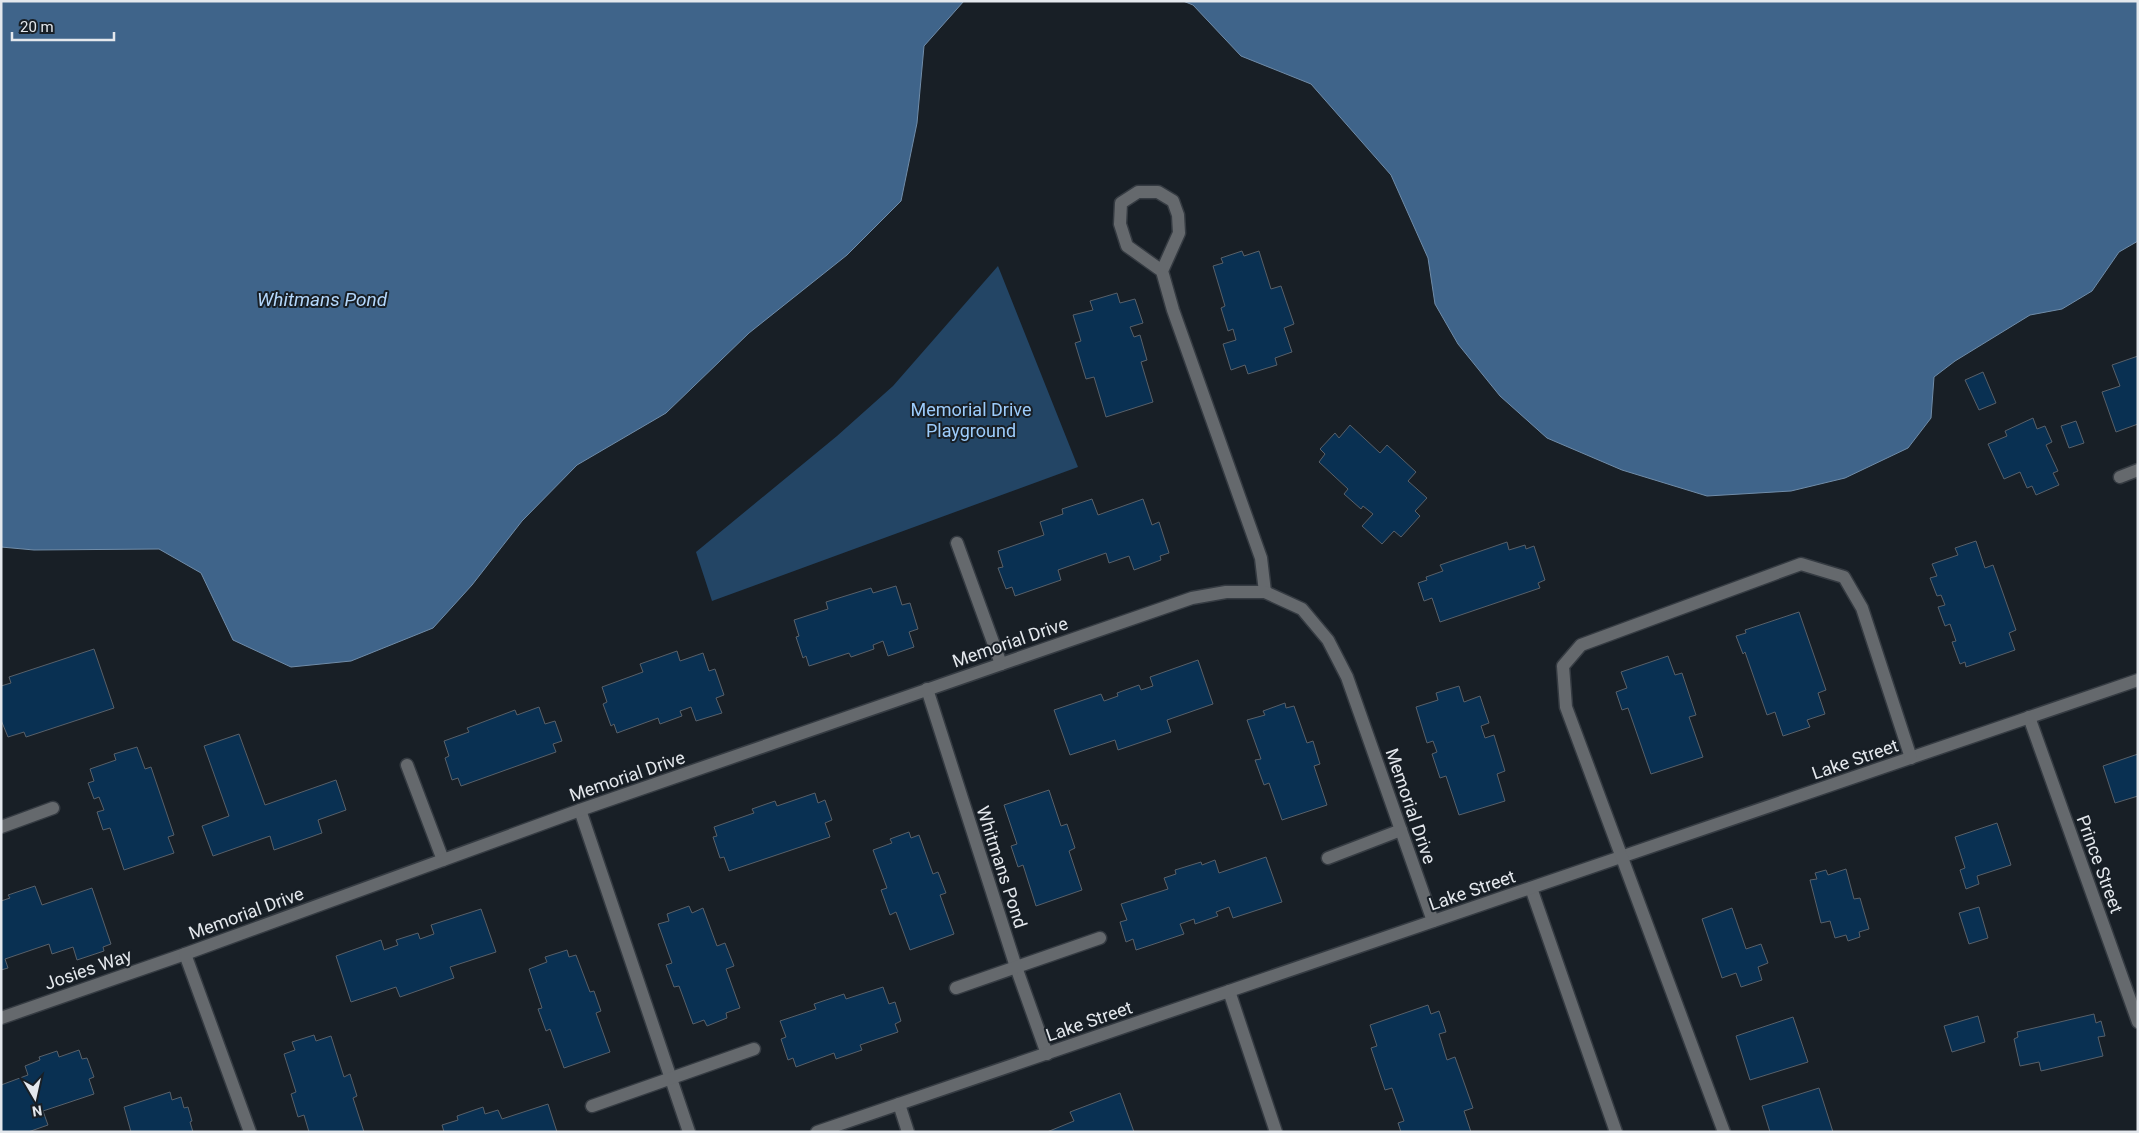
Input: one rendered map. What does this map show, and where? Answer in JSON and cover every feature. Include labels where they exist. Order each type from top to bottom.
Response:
[{"type":"street","points":[[1162,271],[1179,233],[1178,215],[1173,201],[1158,192],[1138,192],[1121,203],[1120,224],[1127,246],[1162,271],[1173,310],[1261,558],[1265,592]]},
{"type":"street","points":[[2120,477],[2138,470]]},
{"type":"street","points":[[957,543],[1001,664]]},
{"type":"street","points":[[1724,1132],[1566,707],[1563,666],[1581,645],[1801,564],[1844,577],[1849,584],[1862,608],[1912,758]]},
{"type":"street","name":"Memorial Drive","points":[[250,1132],[185,954],[580,810],[1192,598],[1226,592],[1265,592],[1302,609],[1328,640],[1347,677],[1433,922]]},
{"type":"street","name":"Lake Street","points":[[817,1132],[2138,680]]},
{"type":"street","name":"Whitmans Pond","points":[[927,690],[1016,967],[1047,1054]]},
{"type":"street","name":"Prince Street","points":[[2030,717],[2138,1022]]},
{"type":"street","points":[[407,765],[443,860]]},
{"type":"street","points":[[1,828],[53,808]]},
{"type":"street","points":[[580,810],[689,1132]]},
{"type":"street","points":[[1328,858],[1401,830]]},
{"type":"street","points":[[1531,888],[1616,1132]]},
{"type":"street","points":[[956,988],[1100,938]]},
{"type":"street","name":"Josies Way","points":[[1,1018],[185,954]]},
{"type":"street","points":[[1229,992],[1276,1132]]},
{"type":"street","points":[[592,1106],[754,1049]]},
{"type":"street","points":[[898,1104],[908,1132]]},
{"type":"green space","name":"Memorial Drive Playground","points":[[998,266],[1078,467],[712,601],[696,552],[837,436],[893,386]]},
{"type":"water","name":"Whitmans Pond","points":[[1,1],[964,1],[924,46],[917,123],[901,201],[847,255],[749,333],[666,413],[577,465],[522,521],[472,585],[433,628],[351,661],[291,667],[233,640],[201,573],[159,549],[34,550],[1,547]]},
{"type":"water","points":[[1183,1],[2138,1],[2138,241],[2119,252],[2092,291],[2062,309],[2030,315],[1955,361],[1934,377],[1931,418],[1908,448],[1845,478],[1791,491],[1707,496],[1622,470],[1547,438],[1500,396],[1458,344],[1435,304],[1428,258],[1391,175],[1311,84],[1241,56],[1193,5]]},
{"type":"building","points":[[1242,251],[1244,256],[1259,251],[1271,289],[1281,286],[1294,324],[1284,328],[1292,352],[1275,358],[1277,365],[1248,374],[1245,365],[1231,370],[1223,344],[1236,340],[1233,329],[1228,331],[1221,308],[1225,306],[1213,266],[1223,263],[1221,258]]},
{"type":"building","points":[[1117,293],[1120,303],[1135,299],[1143,323],[1130,327],[1134,337],[1140,335],[1147,360],[1141,362],[1153,402],[1106,417],[1094,377],[1086,379],[1075,343],[1081,341],[1073,315],[1093,310],[1090,301]]},
{"type":"building","points":[[2138,356],[2138,424],[2116,432],[2102,392],[2120,386],[2112,365]]},
{"type":"building","points":[[1983,372],[1996,403],[1979,410],[1965,380]]},
{"type":"building","points":[[2033,418],[2037,429],[2045,426],[2052,442],[2046,445],[2058,471],[2053,473],[2059,485],[2036,495],[2032,486],[2027,488],[2020,472],[2004,479],[1988,444],[2007,436],[2005,431]]},
{"type":"building","points":[[2076,421],[2084,443],[2069,448],[2061,426]]},
{"type":"building","points":[[1350,425],[1380,453],[1387,445],[1416,472],[1408,481],[1427,498],[1415,511],[1420,516],[1401,537],[1394,531],[1382,544],[1362,526],[1373,514],[1363,506],[1361,509],[1344,494],[1348,489],[1319,462],[1325,454],[1320,449],[1335,433],[1339,438]]},
{"type":"building","points":[[1092,499],[1098,515],[1143,499],[1152,525],[1159,522],[1169,553],[1160,556],[1161,560],[1134,570],[1129,556],[1109,563],[1106,553],[1058,570],[1061,580],[1015,596],[1012,587],[1006,589],[998,568],[1003,567],[998,551],[1044,535],[1040,522],[1063,514],[1062,509]]},
{"type":"building","points":[[1976,541],[1985,568],[1993,565],[2016,630],[2009,633],[2015,650],[1966,667],[1965,662],[1960,664],[1952,642],[1956,641],[1950,624],[1945,626],[1938,607],[1945,605],[1941,595],[1937,596],[1930,578],[1937,576],[1932,564],[1958,555],[1955,548]]},
{"type":"building","points":[[1507,542],[1509,550],[1525,545],[1526,549],[1534,546],[1545,580],[1538,583],[1540,588],[1440,622],[1432,598],[1424,601],[1418,583],[1427,580],[1426,577],[1443,571],[1440,565]]},
{"type":"building","points":[[896,586],[902,605],[910,603],[918,629],[909,632],[914,647],[888,656],[883,641],[873,645],[874,649],[851,657],[849,653],[809,666],[806,656],[803,658],[796,637],[799,636],[794,620],[828,609],[826,602],[871,588],[873,593]]},
{"type":"building","points":[[1799,612],[1826,690],[1818,693],[1825,714],[1807,720],[1810,727],[1783,736],[1775,712],[1767,715],[1745,652],[1743,654],[1736,636],[1746,633],[1745,630]]},
{"type":"building","points":[[94,649],[114,708],[26,737],[24,732],[8,737],[1,720],[1,686],[11,683],[9,677]]},
{"type":"building","points":[[677,651],[680,661],[703,653],[709,671],[715,669],[724,695],[716,698],[722,713],[696,721],[691,707],[680,711],[682,716],[660,724],[658,718],[617,733],[614,724],[611,726],[603,704],[607,702],[602,687],[643,672],[640,664]]},
{"type":"building","points":[[1668,656],[1675,675],[1682,673],[1696,715],[1689,717],[1703,757],[1651,774],[1628,708],[1622,710],[1616,692],[1627,688],[1621,672]]},
{"type":"building","points":[[1198,660],[1213,704],[1167,720],[1171,732],[1118,750],[1115,740],[1070,755],[1054,710],[1101,694],[1104,701],[1118,696],[1117,693],[1139,685],[1141,690],[1153,686],[1150,677]]},
{"type":"building","points":[[1459,686],[1464,702],[1480,696],[1489,723],[1481,726],[1485,738],[1494,735],[1505,771],[1497,774],[1505,801],[1459,815],[1446,776],[1440,778],[1432,754],[1437,752],[1433,741],[1427,743],[1416,707],[1438,700],[1436,693]]},
{"type":"building","points":[[1285,703],[1286,708],[1294,706],[1307,743],[1313,741],[1320,764],[1314,766],[1327,805],[1282,820],[1269,783],[1264,785],[1255,760],[1261,759],[1247,720],[1265,715],[1263,711]]},
{"type":"building","points":[[539,707],[545,724],[555,721],[562,741],[553,744],[556,752],[461,786],[458,778],[452,780],[445,758],[449,756],[444,741],[469,732],[467,728],[515,710],[517,715]]},
{"type":"building","points":[[239,734],[265,805],[336,780],[346,810],[318,820],[322,833],[274,850],[270,836],[213,856],[202,826],[229,816],[204,746]]},
{"type":"building","points":[[137,747],[145,769],[151,767],[174,835],[168,837],[174,853],[124,870],[110,828],[103,830],[97,812],[104,810],[99,797],[94,799],[88,783],[94,781],[90,769],[116,760],[114,754]]},
{"type":"building","points":[[2138,754],[2138,796],[2115,803],[2103,766]]},
{"type":"building","points":[[1049,790],[1061,826],[1067,824],[1075,848],[1069,851],[1082,890],[1036,906],[1023,865],[1018,867],[1011,846],[1017,844],[1004,805]]},
{"type":"building","points":[[815,793],[818,803],[825,800],[832,820],[825,823],[830,837],[729,871],[724,857],[720,858],[713,837],[717,836],[714,827],[754,813],[752,809],[775,801],[777,806]]},
{"type":"building","points":[[1997,823],[2011,865],[1977,876],[1979,884],[1966,889],[1960,870],[1965,868],[1955,837]]},
{"type":"building","points":[[909,832],[911,838],[919,835],[933,874],[938,872],[946,893],[940,895],[954,934],[910,950],[896,912],[890,915],[881,890],[887,888],[873,850],[892,843],[890,839]]},
{"type":"building","points":[[1266,857],[1282,902],[1233,918],[1229,907],[1216,912],[1218,916],[1195,924],[1194,919],[1180,924],[1184,934],[1136,950],[1133,939],[1126,942],[1120,922],[1127,920],[1121,904],[1168,889],[1164,878],[1176,874],[1175,870],[1201,862],[1202,865],[1215,860],[1219,873]]},
{"type":"building","points":[[1846,869],[1854,899],[1860,898],[1869,929],[1859,932],[1860,937],[1848,941],[1846,935],[1835,938],[1830,921],[1821,923],[1810,880],[1817,879],[1815,873],[1826,870],[1828,875]]},
{"type":"building","points":[[35,886],[42,905],[92,888],[111,944],[103,947],[104,951],[77,960],[73,947],[52,954],[49,944],[5,959],[8,968],[1,970],[1,901],[10,898],[8,895]]},
{"type":"building","points":[[689,906],[692,913],[703,908],[717,946],[725,943],[734,966],[726,969],[740,1008],[726,1013],[727,1018],[707,1026],[704,1020],[693,1024],[679,986],[674,987],[666,965],[672,963],[658,924],[669,921],[667,914]]},
{"type":"building","points":[[1979,907],[1988,938],[1969,944],[1959,913]]},
{"type":"building","points":[[1732,908],[1746,949],[1761,944],[1768,963],[1758,967],[1762,980],[1741,987],[1736,973],[1722,978],[1702,919]]},
{"type":"building","points":[[481,909],[496,952],[450,967],[454,978],[400,997],[396,987],[351,1002],[336,956],[381,940],[384,950],[398,945],[396,940],[418,933],[420,939],[434,934],[431,925]]},
{"type":"building","points":[[567,950],[569,957],[576,955],[590,992],[594,991],[601,1011],[596,1013],[610,1052],[564,1068],[550,1029],[546,1031],[538,1009],[542,1008],[529,969],[547,962],[545,957]]},
{"type":"building","points":[[883,987],[889,1004],[895,1002],[901,1021],[895,1024],[898,1032],[860,1045],[862,1050],[836,1059],[834,1053],[796,1067],[793,1058],[788,1060],[781,1039],[786,1037],[780,1021],[816,1009],[814,1004],[844,994],[846,999]]},
{"type":"building","points":[[1428,1005],[1431,1014],[1439,1011],[1446,1032],[1439,1034],[1447,1060],[1455,1057],[1473,1108],[1464,1111],[1471,1132],[1401,1132],[1398,1123],[1404,1121],[1392,1088],[1385,1090],[1371,1048],[1377,1046],[1370,1025]]},
{"type":"building","points":[[2094,1014],[2096,1023],[2101,1021],[2105,1036],[2098,1037],[2103,1056],[2041,1071],[2039,1062],[2020,1066],[2014,1039],[2018,1037],[2017,1032]]},
{"type":"building","points":[[1978,1016],[1985,1042],[1952,1052],[1944,1026]]},
{"type":"building","points":[[1793,1017],[1808,1062],[1750,1080],[1736,1036]]},
{"type":"building","points":[[314,1035],[316,1041],[331,1036],[344,1077],[350,1074],[357,1096],[353,1098],[364,1132],[309,1132],[304,1115],[298,1117],[291,1094],[296,1092],[284,1054],[295,1050],[292,1042]]},
{"type":"building","points":[[79,1050],[82,1059],[87,1058],[94,1077],[89,1079],[94,1094],[43,1111],[48,1125],[28,1132],[1,1132],[1,1085],[28,1075],[25,1066],[40,1060],[39,1057],[57,1051],[59,1057]]},
{"type":"building","points":[[1819,1088],[1833,1132],[1770,1132],[1762,1106]]},
{"type":"building","points":[[170,1092],[172,1100],[181,1097],[184,1108],[188,1107],[193,1132],[131,1132],[124,1107]]},
{"type":"building","points":[[1120,1093],[1134,1132],[1047,1132],[1074,1121],[1070,1112]]},
{"type":"building","points":[[548,1104],[557,1132],[444,1132],[442,1125],[458,1120],[457,1116],[483,1107],[485,1114],[498,1110],[502,1119]]}]
